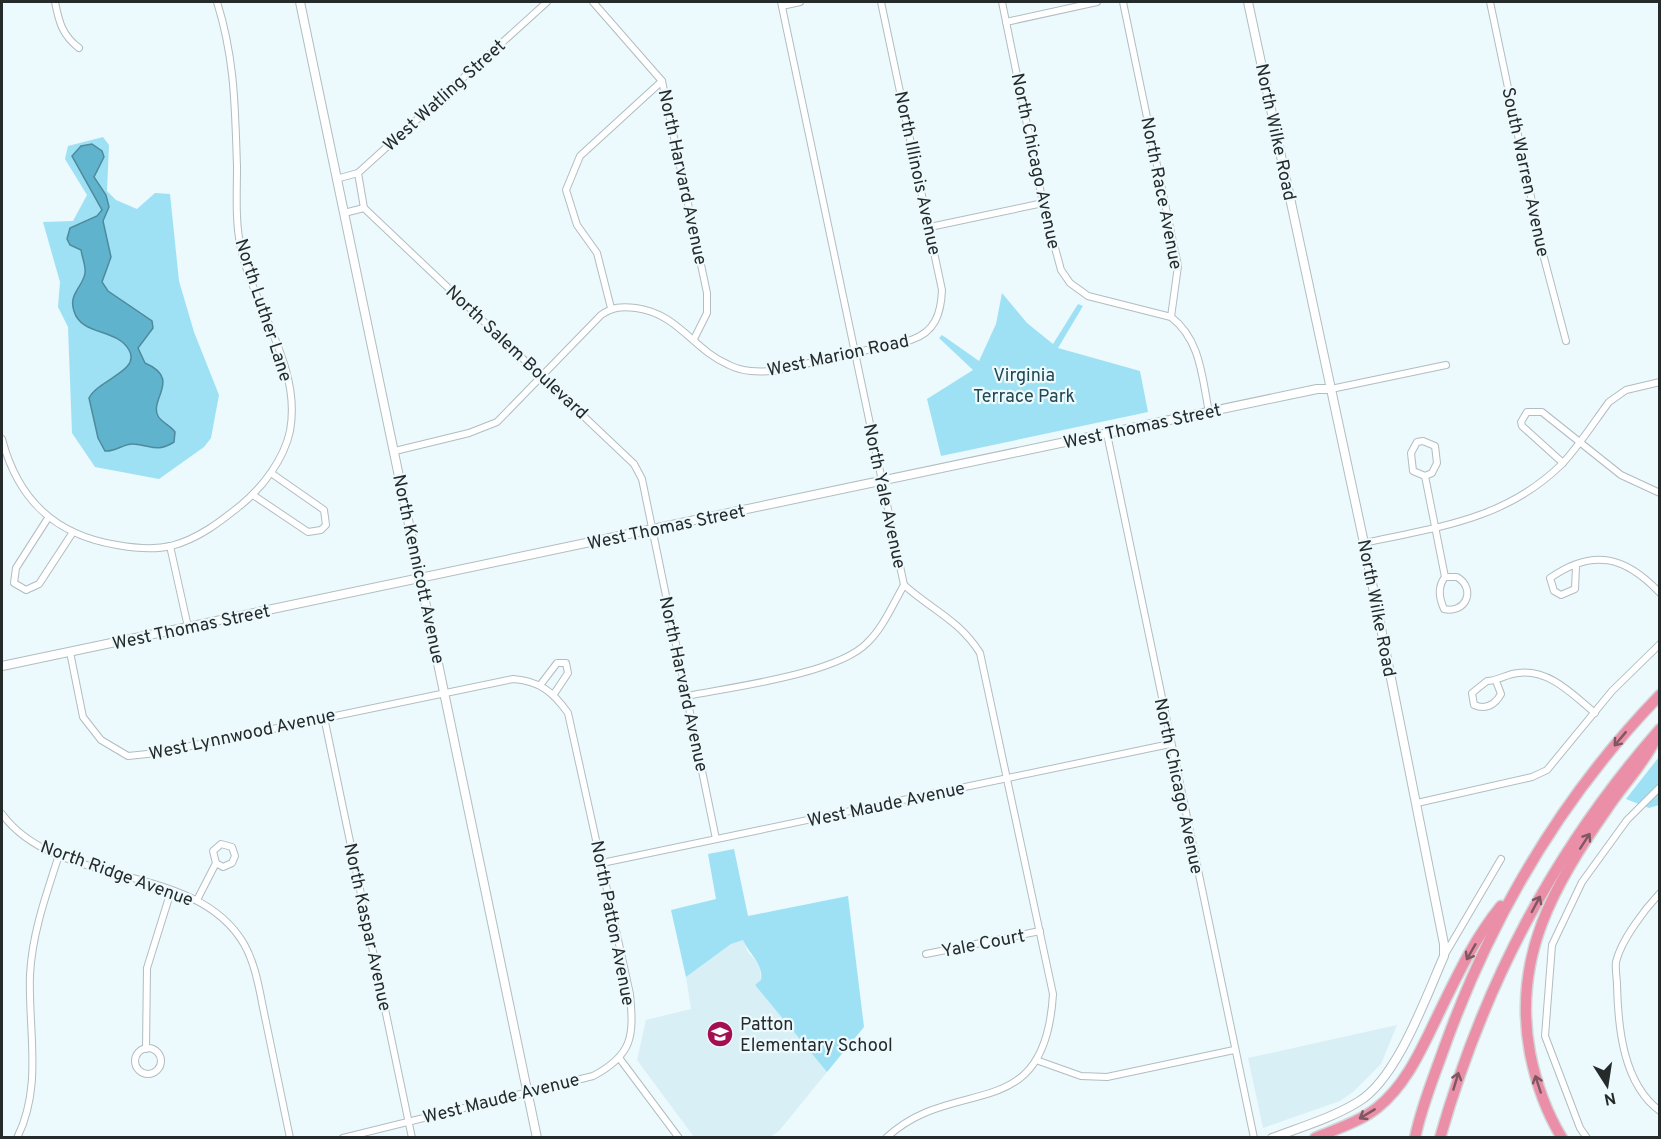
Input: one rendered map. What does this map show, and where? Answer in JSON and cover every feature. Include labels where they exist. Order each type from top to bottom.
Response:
[{"type":"highway","points":[[1415,1137],[1464,992],[1517,887],[1541,846],[1597,767],[1659,695]]},
{"type":"highway","points":[[1440,1137],[1457,1076],[1485,1003],[1538,899],[1572,842],[1599,804],[1659,731]]},
{"type":"highway","points":[[1562,1137],[1546,1107],[1534,1071],[1525,1007],[1528,971],[1543,917],[1563,876],[1607,808],[1647,756],[1659,731]]},
{"type":"highway","points":[[1315,1137],[1351,1124],[1377,1108],[1400,1086],[1487,923],[1517,887]]},
{"type":"street","points":[[55,2],[59,21],[66,37],[79,48]]},
{"type":"street","name":"North Luther Lane","points":[[170,546],[212,528],[253,495],[280,458],[290,430],[289,392],[279,350],[254,292],[240,246],[234,76],[217,2]]},
{"type":"street","name":"North Kennicott Avenue","points":[[300,2],[537,1137]]},
{"type":"street","name":"West Watling Street","points":[[336,179],[358,173],[547,2]]},
{"type":"street","name":"North Harvard Avenue","points":[[593,2],[662,81],[707,293],[707,313],[694,339]]},
{"type":"street","points":[[781,4],[800,2]]},
{"type":"street","name":"North Illinois Avenue","points":[[881,2],[941,283],[941,306],[930,330],[920,337]]},
{"type":"street","name":"North Chicago Avenue","points":[[1002,2],[1043,203],[1061,270],[1078,291],[1088,296],[1171,317]]},
{"type":"street","points":[[1006,22],[1097,2]]},
{"type":"street","name":"North Race Avenue","points":[[1123,2],[1178,266],[1179,276],[1171,317]]},
{"type":"street","name":"North Wilke Road","points":[[1248,2],[1332,389],[1443,927],[1444,956],[1412,1029],[1376,1088],[1349,1107],[1317,1122],[1272,1137]]},
{"type":"street","name":"South Warren Avenue","points":[[1490,2],[1543,254],[1566,341]]},
{"type":"street","name":"North Yale Avenue","points":[[781,4],[904,585],[920,600],[958,625],[969,635],[980,653],[1009,778],[1053,994],[1050,1029],[1036,1060]]},
{"type":"street","points":[[395,451],[469,433],[497,422],[601,315],[611,308],[597,253],[577,225],[569,207],[566,190],[580,156],[662,81]]},
{"type":"street","points":[[344,213],[364,208],[358,173]]},
{"type":"street","points":[[930,227],[1043,203]]},
{"type":"street","name":"North Salem Boulevard","points":[[364,208],[544,376],[634,465],[642,479],[652,530]]},
{"type":"street","name":"West Marion Road","points":[[611,308],[620,306],[650,310],[671,321],[727,365],[756,372],[774,371],[920,337]]},
{"type":"street","points":[[1171,317],[1195,345],[1209,412]]},
{"type":"street","points":[[1332,389],[1446,365]]},
{"type":"street","points":[[1364,543],[1463,521],[1509,504],[1532,490],[1563,463],[1617,394],[1659,382]]},
{"type":"street","name":"West Thomas Street","points":[[2,666],[1209,412],[1332,389]]},
{"type":"street","points":[[1563,463],[1522,426],[1523,417],[1534,411],[1542,412],[1621,475],[1659,493]]},
{"type":"street","name":"North Chicago Avenue","points":[[1107,434],[1254,1137]]},
{"type":"street","points":[[2,439],[17,482],[48,518],[73,532],[124,547],[170,546],[188,627]]},
{"type":"street","points":[[1423,441],[1435,446],[1437,463],[1432,473],[1425,476],[1413,471],[1411,453],[1417,442],[1423,441]]},
{"type":"street","points":[[253,495],[308,532],[321,530],[326,525],[324,510],[271,473]]},
{"type":"street","points":[[1425,476],[1433,528],[1445,577],[1439,592],[1440,601],[1444,609],[1458,609],[1465,605],[1468,596],[1465,583],[1457,577],[1445,577]]},
{"type":"street","points":[[48,518],[16,568],[14,583],[18,588],[26,590],[39,584],[73,532]]},
{"type":"street","name":"North Harvard Avenue","points":[[652,530],[716,839]]},
{"type":"street","points":[[1576,566],[1575,589],[1561,595],[1554,591],[1550,578],[1565,567],[1576,566],[1593,558],[1633,568],[1659,593]]},
{"type":"street","points":[[687,696],[819,668],[847,659],[875,634],[904,585]]},
{"type":"street","points":[[1417,803],[1532,777],[1555,763],[1612,691],[1659,644]]},
{"type":"street","name":"West Lynnwood Avenue","points":[[70,652],[83,717],[101,740],[128,756],[157,753],[445,693]]},
{"type":"street","points":[[541,684],[557,663],[566,663],[568,673],[554,694]]},
{"type":"street","points":[[1496,681],[1501,694],[1497,700],[1481,708],[1474,705],[1472,693],[1487,681],[1496,681],[1509,674],[1521,672],[1548,677],[1595,713]]},
{"type":"street","name":"North Patton Avenue","points":[[445,693],[513,679],[541,684],[554,694],[568,713],[631,1003],[632,1035],[620,1059]]},
{"type":"street","name":"North Kaspar Avenue","points":[[324,717],[412,1137]]},
{"type":"street","name":"West Maude Avenue","points":[[602,863],[1170,744]]},
{"type":"street","points":[[1587,1137],[1580,1128],[1545,1036],[1552,945],[1582,882],[1627,820],[1659,787]]},
{"type":"street","name":"North Ridge Avenue","points":[[2,814],[30,841],[59,855],[197,900],[220,915],[234,930],[254,966],[290,1137]]},
{"type":"street","points":[[17,1137],[27,1118],[33,1093],[30,974],[38,918],[59,855]]},
{"type":"street","points":[[1444,956],[1501,859]]},
{"type":"street","points":[[197,900],[216,864]]},
{"type":"street","points":[[146,1049],[147,968],[171,891]]},
{"type":"street","points":[[1659,892],[1639,915],[1616,962],[1618,1013],[1629,1067],[1639,1088],[1659,1111]]},
{"type":"street","name":"Yale Court","points":[[926,954],[1040,931]]},
{"type":"street","points":[[146,1049],[152,1049],[160,1056],[160,1066],[153,1073],[145,1073],[136,1065],[138,1053],[146,1049]]},
{"type":"street","points":[[886,1137],[915,1115],[937,1106],[999,1091],[1015,1081],[1036,1060],[1081,1076],[1107,1077],[1234,1050]]},
{"type":"street","points":[[620,1059],[679,1137]]},
{"type":"street","name":"West Maude Avenue","points":[[343,1137],[593,1076],[620,1059]]},
{"type":"shaded area","points":[[92,144],[102,151],[104,157],[94,177],[106,195],[109,207],[103,221],[111,257],[102,282],[108,291],[152,321],[153,328],[138,348],[145,363],[156,369],[163,382],[156,409],[159,418],[175,432],[174,442],[163,447],[154,448],[130,444],[105,451],[98,438],[89,398],[101,385],[124,369],[131,357],[123,343],[84,325],[74,311],[74,295],[84,278],[85,270],[81,250],[70,245],[67,239],[70,228],[97,216],[102,210],[72,156],[81,146]]},
{"type":"shaded area","name":"Patton Elementary School","points":[[743,939],[747,951],[760,965],[761,980],[755,985],[827,1072],[779,1131],[770,1137],[694,1137],[637,1060],[646,1020],[691,1009],[686,977],[731,944]]},
{"type":"shaded area","points":[[1397,1025],[1381,1064],[1353,1092],[1340,1101],[1263,1128],[1248,1058]]},
{"type":"green space","points":[[103,137],[109,145],[107,191],[116,200],[137,209],[155,193],[170,194],[179,281],[194,332],[219,395],[211,438],[204,447],[159,479],[95,467],[72,433],[68,327],[58,307],[60,282],[43,222],[73,221],[87,195],[65,159],[68,146]]},
{"type":"green space","name":"Virginia Terrace Park","points":[[1002,293],[1027,323],[1053,344],[1078,304],[1083,306],[1058,348],[1140,371],[1148,412],[941,456],[927,399],[973,370],[939,338],[942,335],[979,361],[996,324]]},
{"type":"green space","points":[[1659,757],[1659,805],[1649,808],[1626,799]]},
{"type":"green space","points":[[734,849],[748,916],[848,896],[864,1027],[827,1072],[755,985],[761,980],[760,969],[743,940],[731,944],[686,977],[671,910],[716,899],[708,854]]},
{"type":"place","name":"Patton Elementary School","points":[[720,1034]]}]
